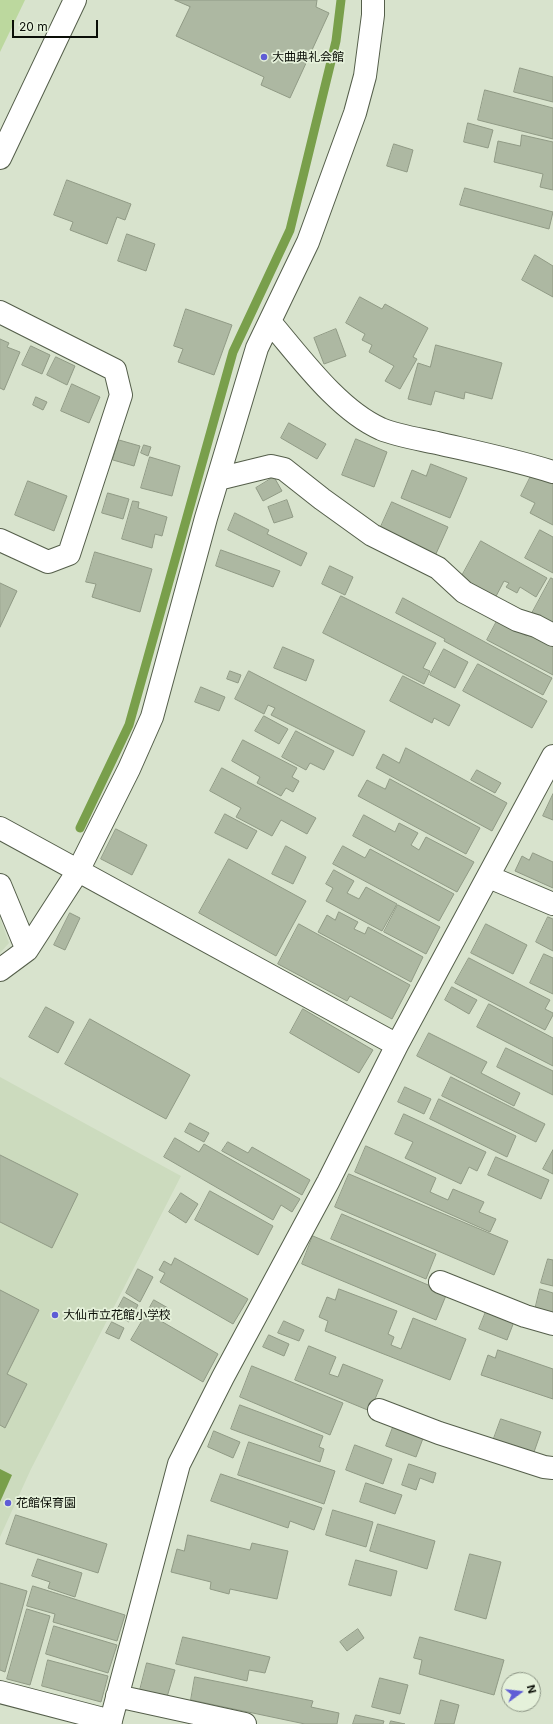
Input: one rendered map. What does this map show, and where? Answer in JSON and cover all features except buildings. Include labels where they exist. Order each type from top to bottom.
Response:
[{"type":"street","points":[[0,158],[74,0]]},
{"type":"street","points":[[0,970],[27,950],[78,871],[129,769],[152,717],[218,479],[257,348],[308,242],[355,113],[365,76],[373,15],[373,0]]},
{"type":"street","points":[[0,312],[116,370],[121,396],[69,554],[48,562],[0,540]]},
{"type":"street","points":[[270,322],[325,386],[356,414],[381,429],[414,438],[527,463],[553,472]]},
{"type":"street","points":[[218,479],[270,466],[284,469],[322,499],[372,535],[438,568],[464,592],[517,620],[536,626],[553,635]]},
{"type":"street","points":[[0,1692],[110,1723],[179,1464],[223,1377],[328,1182],[397,1045],[553,756]]},
{"type":"street","points":[[0,828],[397,1045]]},
{"type":"street","points":[[489,877],[553,904]]},
{"type":"street","points":[[0,885],[27,950]]},
{"type":"street","points":[[440,1282],[525,1316],[553,1324]]},
{"type":"street","points":[[379,1410],[439,1433],[544,1467],[553,1468]]},
{"type":"street","points":[[117,1696],[245,1724]]},
{"type":"shaded area","points":[[0,0],[25,0],[0,52]]},
{"type":"shaded area","points":[[0,918],[9,943],[0,953]]},
{"type":"shaded area","name":"大仙市立花館小学校","points":[[0,1077],[181,1176],[31,1469],[0,1537]]},
{"type":"shaded area","points":[[0,1469],[12,1475],[0,1502]]},
{"type":"waterway","points":[[80,828],[129,725],[233,352],[290,230],[336,41],[341,0]]},
{"type":"place","name":"大曲典礼会館","points":[[264,57]]},
{"type":"place","name":"大仙市立花館小学校","points":[[55,1315]]},
{"type":"place","name":"花館保育園","points":[[8,1503]]}]
